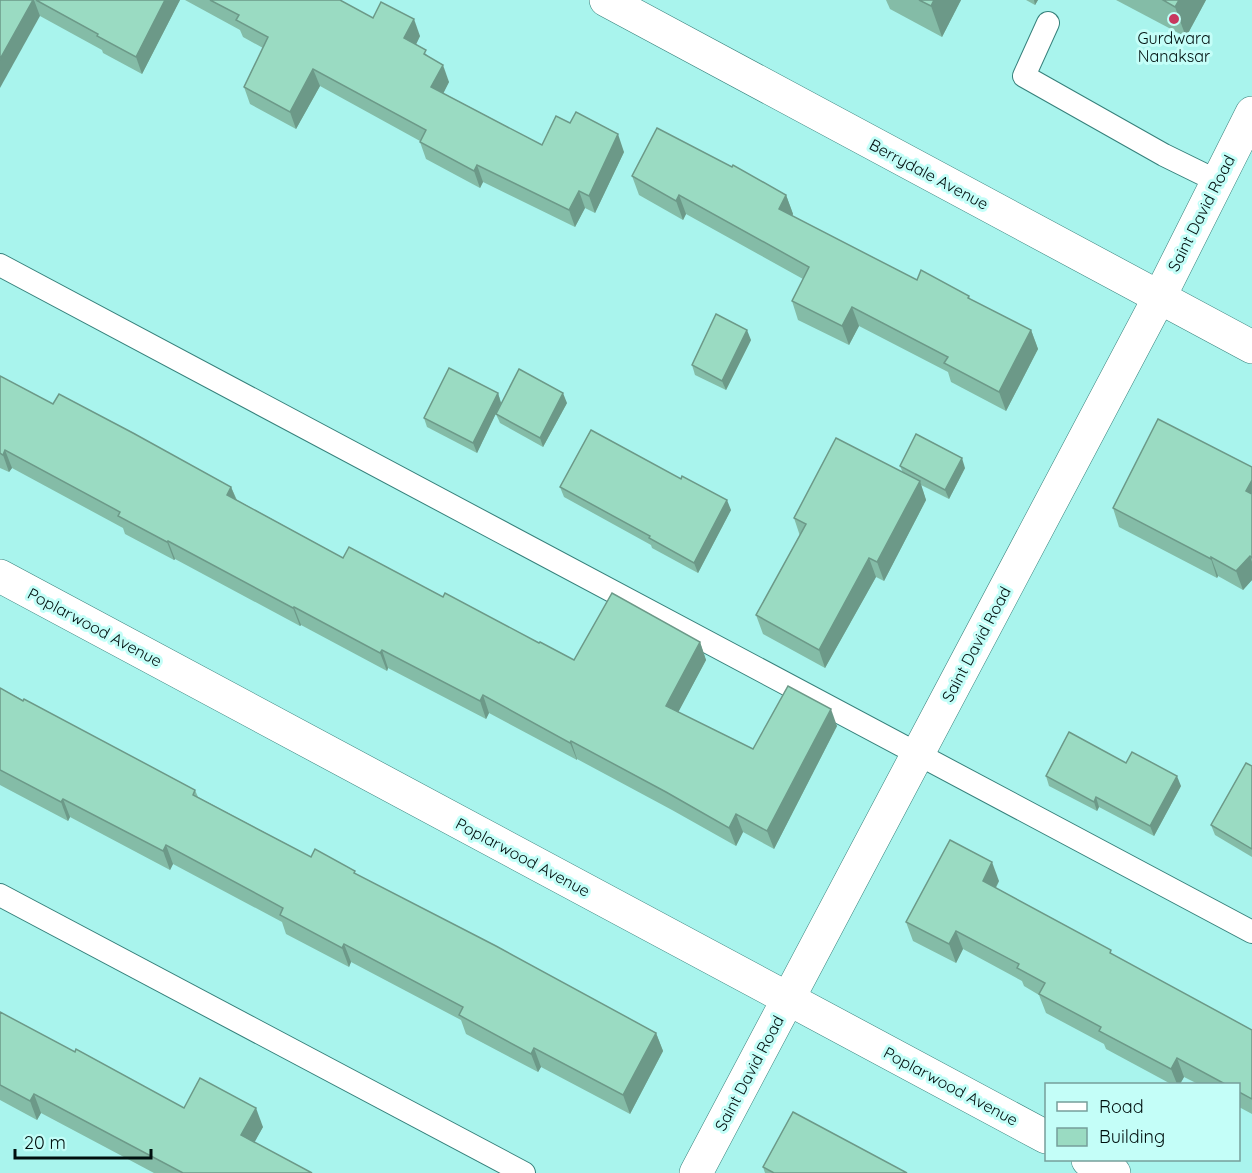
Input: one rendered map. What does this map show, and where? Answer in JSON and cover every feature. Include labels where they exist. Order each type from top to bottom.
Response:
[{"type":"street","name":"Berrydale Avenue","points":[[606,0],[1252,347]]},
{"type":"street","name":"Saint David Road","points":[[696,1173],[1159,298],[1252,113]]},
{"type":"street","name":"Poplarwood Avenue","points":[[0,576],[1045,1136]]},
{"type":"street","points":[[1090,1161],[1114,1173]]},
{"type":"lane","points":[[1048,23],[1024,76],[1164,155],[1218,181]]},
{"type":"lane","points":[[0,265],[1252,932]]},
{"type":"lane","points":[[0,895],[524,1173]]},
{"type":"building","points":[[0,0],[33,0],[0,59]]},
{"type":"building","points":[[36,0],[165,0],[136,57]]},
{"type":"building","points":[[210,0],[340,0],[373,18],[381,2],[414,19],[404,38],[426,50],[424,54],[443,65],[431,87],[542,145],[556,116],[570,123],[576,112],[618,134],[589,196],[579,191],[569,210],[477,165],[474,171],[420,142],[426,130],[313,69],[290,112],[244,87],[268,37],[236,20],[239,15]]},
{"type":"building","points":[[919,0],[934,0],[931,6]]},
{"type":"building","points":[[1163,0],[1179,0],[1175,7]]},
{"type":"building","points":[[657,128],[732,167],[733,165],[786,195],[779,209],[917,280],[921,270],[969,296],[968,298],[1031,330],[999,392],[944,363],[948,357],[852,307],[842,326],[792,301],[809,267],[679,195],[676,201],[632,176]]},
{"type":"building","points":[[716,314],[747,330],[722,381],[692,365]]},
{"type":"building","points":[[449,368],[498,393],[473,443],[424,418]]},
{"type":"building","points":[[519,369],[563,393],[540,438],[496,414]]},
{"type":"building","points":[[0,376],[53,404],[59,394],[133,433],[231,487],[227,495],[343,558],[349,547],[443,597],[445,593],[574,660],[612,593],[700,642],[666,706],[753,749],[788,686],[831,709],[767,831],[736,814],[729,828],[483,695],[480,701],[382,650],[380,653],[118,516],[120,512],[5,450],[3,455],[0,453]]},
{"type":"building","points":[[1158,419],[1252,467],[1252,480],[1246,491],[1252,494],[1252,558],[1250,556],[1236,571],[1113,508]]},
{"type":"building","points":[[591,430],[681,479],[682,476],[727,500],[694,563],[560,487]]},
{"type":"building","points":[[916,434],[962,458],[945,490],[900,466]]},
{"type":"building","points":[[836,438],[920,481],[877,562],[869,558],[819,650],[756,615],[806,524],[794,518]]},
{"type":"building","points":[[0,688],[195,790],[193,795],[311,857],[315,849],[355,871],[354,873],[496,946],[656,1033],[623,1095],[534,1048],[531,1054],[459,1015],[463,1007],[344,944],[342,948],[280,915],[283,908],[166,845],[163,851],[63,799],[61,802],[0,770]]},
{"type":"building","points":[[1069,732],[1126,763],[1132,752],[1177,776],[1150,826],[1096,797],[1094,802],[1046,776]]},
{"type":"building","points":[[1246,763],[1252,766],[1252,849],[1211,825]]},
{"type":"building","points":[[950,840],[992,862],[983,881],[1252,1030],[1252,1099],[1240,1093],[1240,1083],[1223,1083],[1177,1058],[1171,1069],[1099,1031],[1101,1027],[1039,994],[1045,983],[1017,968],[1019,964],[956,931],[949,944],[906,922]]},
{"type":"building","points":[[0,1012],[75,1052],[76,1049],[184,1108],[200,1078],[256,1108],[241,1135],[312,1173],[183,1173],[34,1094],[30,1101],[0,1085]]},
{"type":"building","points":[[793,1112],[907,1173],[774,1173],[763,1167]]},
{"type":"place","name":"Gurdwara Nanaksar","points":[[1174,19]]}]
